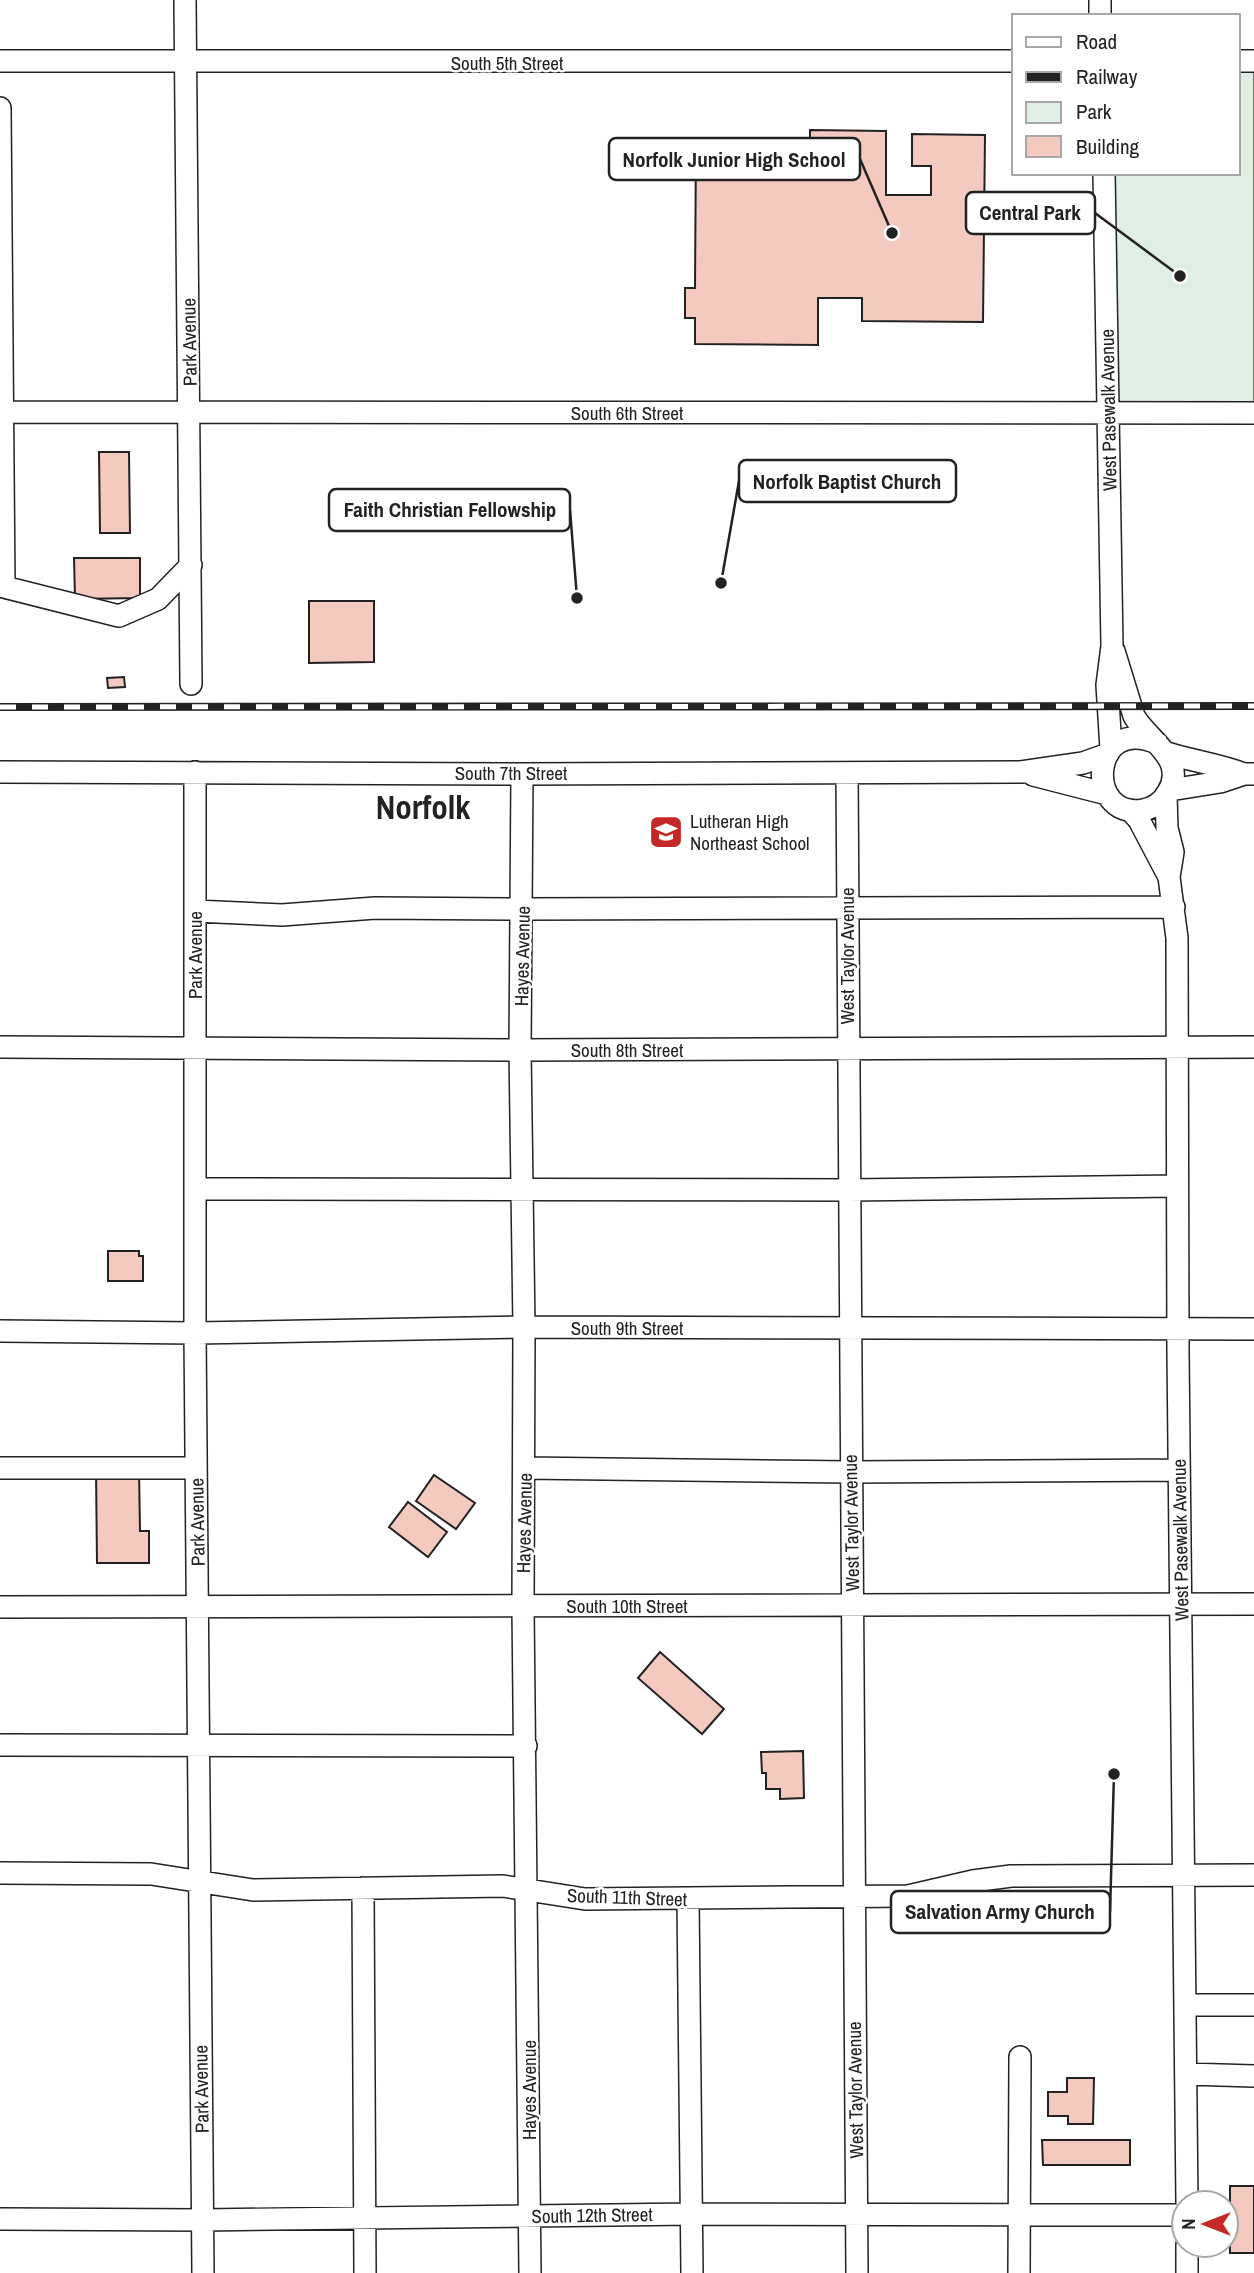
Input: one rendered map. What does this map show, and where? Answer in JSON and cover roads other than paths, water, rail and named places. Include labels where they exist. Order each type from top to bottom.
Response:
[{"type":"street","name":"Park Avenue","points":[[185,0],[191,684]]},
{"type":"street","name":"South 5th Street","points":[[0,61],[1012,61]]},
{"type":"street","points":[[0,108],[2,586],[119,616],[158,599],[191,565]]},
{"type":"street","name":"West Pasewalk Avenue","points":[[1104,175],[1112,646],[1107,685],[1109,751]]},
{"type":"street","name":"South 6th Street","points":[[2,412],[1254,413]]},
{"type":"street","name":"West Pasewalk Avenue","points":[[1112,646],[1134,716],[1139,725],[1162,748]]},
{"type":"street","points":[[1162,748],[1174,771],[1168,792],[1153,807],[1130,810],[1107,794],[1101,774],[1109,751],[1125,740],[1136,738],[1162,748],[1189,760],[1221,765],[1249,774]]},
{"type":"street","name":"South 7th Street","points":[[0,772],[1021,772],[1083,763],[1109,751]]},
{"type":"street","name":"Park Avenue","points":[[195,772],[195,1332],[203,2273]]},
{"type":"street","name":"South 7th Street","points":[[1021,772],[1107,794]]},
{"type":"street","name":"West Taylor Avenue","points":[[847,773],[856,2273]]},
{"type":"street","name":"Hayes Avenue","points":[[522,774],[520,1050],[530,2273]]},
{"type":"street","points":[[1168,792],[1249,774]]},
{"type":"street","name":"West Pasewalk Avenue","points":[[1168,792],[1167,828],[1173,852],[1169,877]]},
{"type":"street","name":"West Pasewalk Avenue","points":[[1130,810],[1139,820],[1169,877],[1177,938],[1179,1470],[1188,2189]]},
{"type":"street","points":[[195,911],[282,915],[375,908],[1174,907]]},
{"type":"street","name":"South 8th Street","points":[[0,1047],[195,1046],[520,1050],[1254,1047]]},
{"type":"street","points":[[195,1189],[849,1190],[1177,1186]]},
{"type":"street","name":"South 9th Street","points":[[0,1331],[195,1332],[524,1327],[1254,1329]]},
{"type":"street","points":[[0,1468],[196,1468]]},
{"type":"street","points":[[525,1468],[850,1472],[1179,1470]]},
{"type":"street","name":"South 10th Street","points":[[0,1607],[1254,1604]]},
{"type":"street","points":[[0,1745],[526,1746]]},
{"type":"street","name":"South 11th Street","points":[[0,1873],[151,1874],[253,1890],[503,1886],[585,1899],[908,1896],[973,1881],[1011,1876],[1254,1875]]},
{"type":"street","points":[[363,1888],[365,2273]]},
{"type":"street","points":[[688,1899],[692,2273]]},
{"type":"street","points":[[1186,2005],[1254,2005]]},
{"type":"street","points":[[1019,2273],[1020,2057]]},
{"type":"street","points":[[1187,2074],[1254,2076]]},
{"type":"street","name":"South 12th Street","points":[[0,2219],[203,2220],[692,2214],[1170,2215]]},
{"type":"railway","points":[[0,707],[1254,706]]},
{"type":"place","name":"Norfolk Junior High School","points":[[892,233]]},
{"type":"place","name":"Central Park","points":[[1180,276]]},
{"type":"place","name":"Norfolk Baptist Church","points":[[721,583]]},
{"type":"place","name":"Faith Christian Fellowship","points":[[577,598]]},
{"type":"place","name":"Lutheran High Northeast School","points":[[666,832]]},
{"type":"place","name":"Salvation Army Church","points":[[1114,1774]]},
{"type":"district","name":"Norfolk","points":[[423,807]]}]
